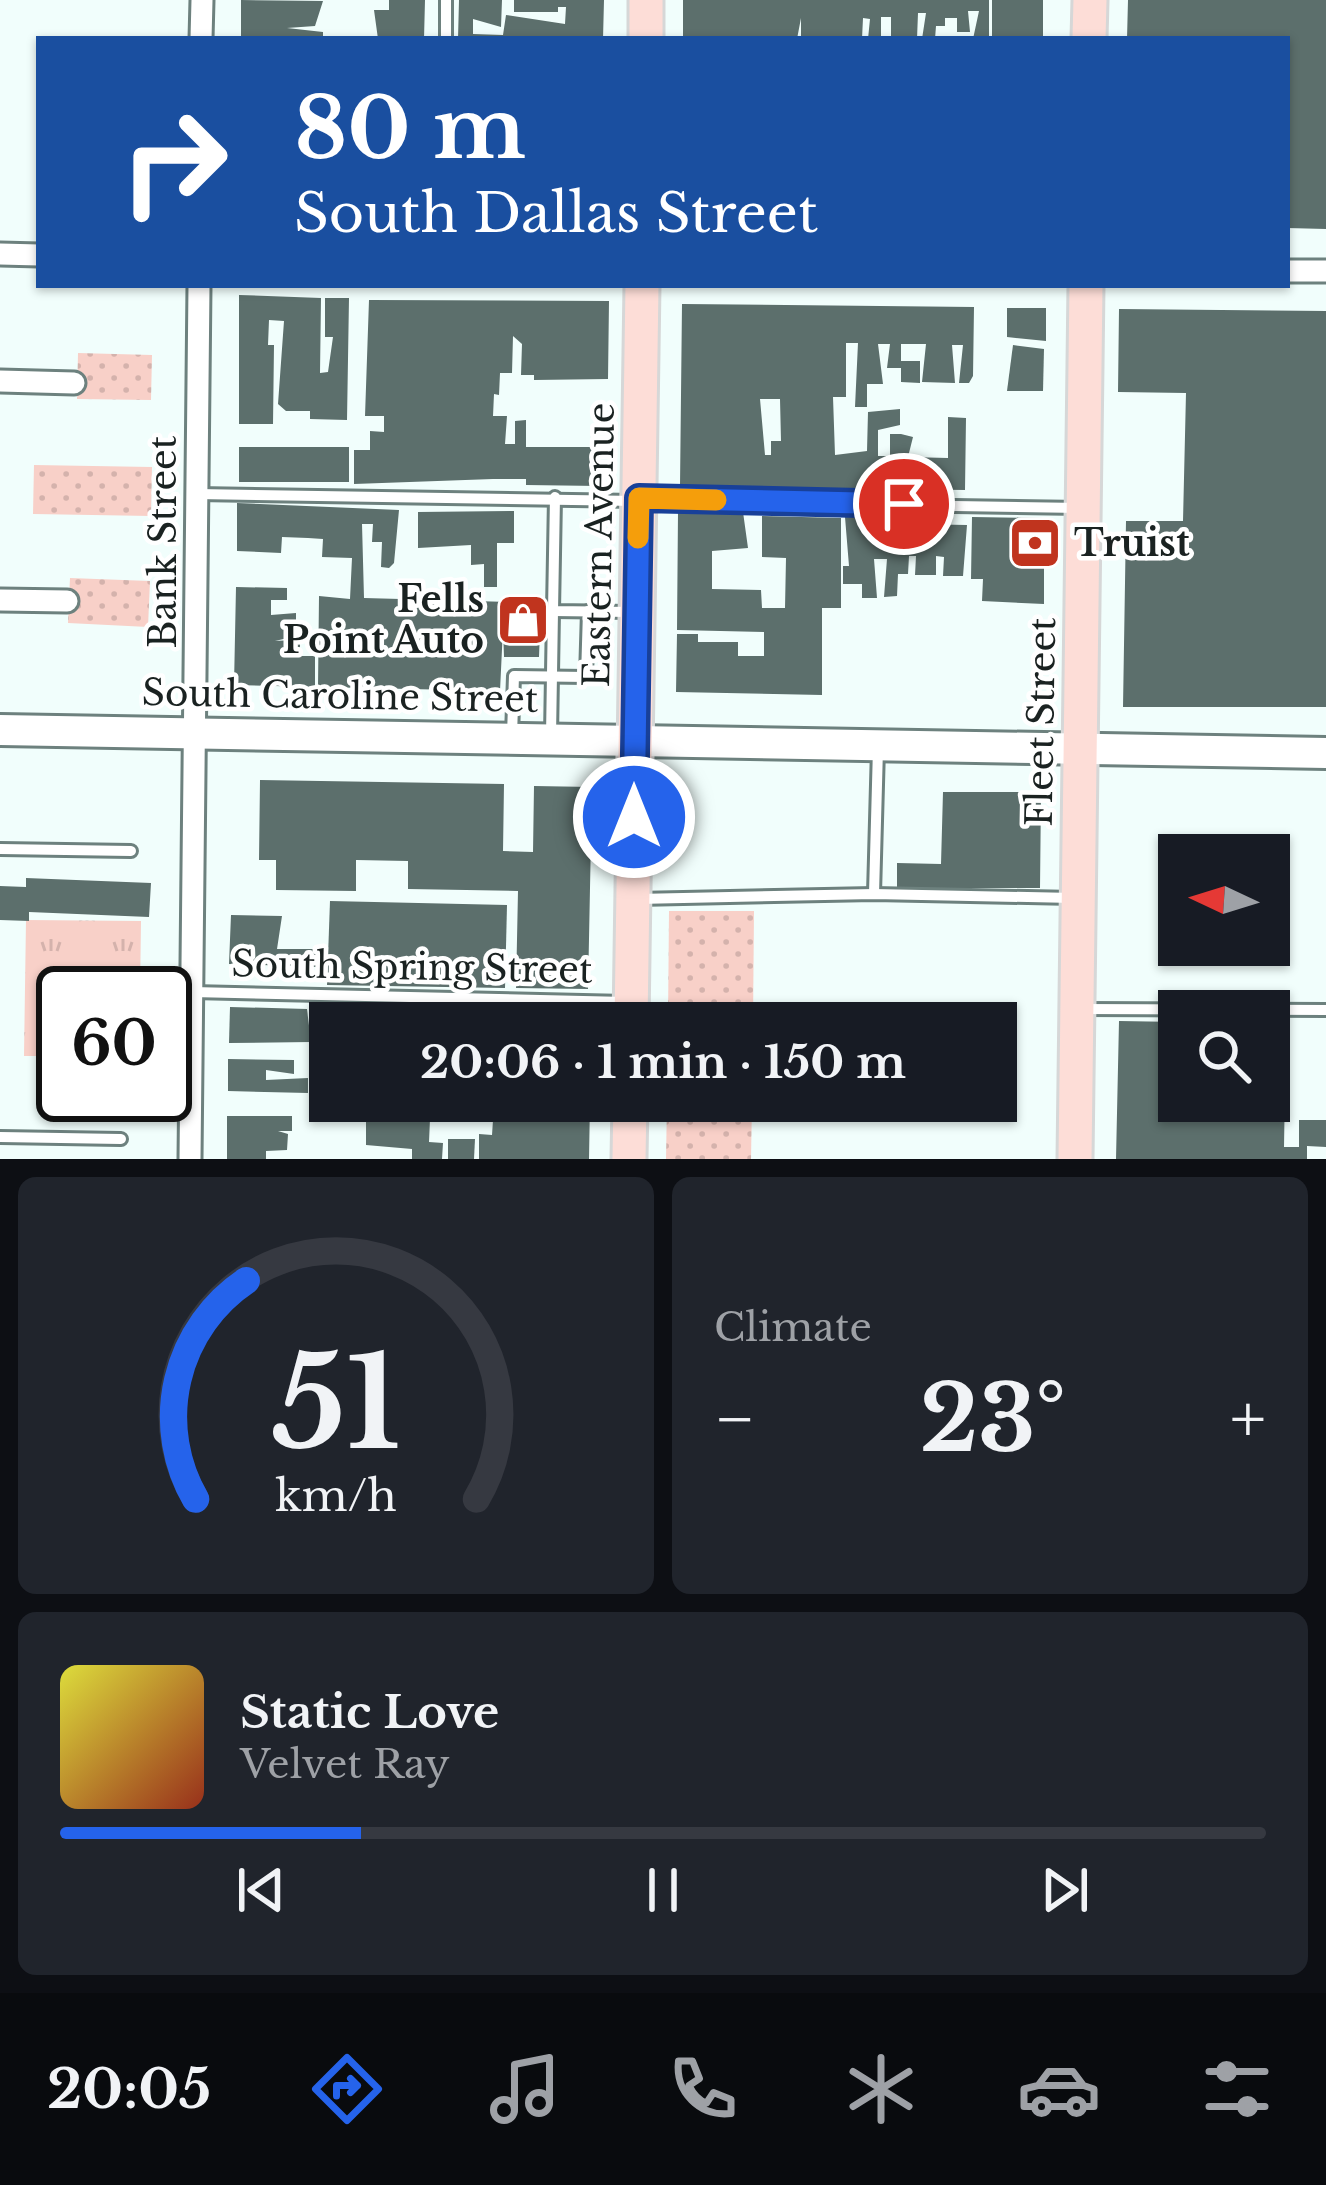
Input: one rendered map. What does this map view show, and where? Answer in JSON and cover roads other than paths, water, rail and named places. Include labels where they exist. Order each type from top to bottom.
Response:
[{"type":"main road","points":[[646,0],[646,36]]},
{"type":"main road","points":[[1089,36],[1090,0]]},
{"type":"main road","name":"Eastern Avenue","points":[[631,1002],[642,288]]},
{"type":"main road","name":"Fleet Street","points":[[1075,1159],[1086,288]]},
{"type":"main road","points":[[628,1159],[629,1122]]},
{"type":"street","points":[[201,36],[202,0]]},
{"type":"street","points":[[0,254],[36,255]]},
{"type":"street","points":[[1290,271],[1326,272]]},
{"type":"street","name":"Bank Street","points":[[192,992],[199,288]]},
{"type":"street","points":[[0,381],[74,383]]},
{"type":"street","points":[[0,600],[67,601]]},
{"type":"street","name":"South Caroline Street","points":[[0,730],[1326,753]]},
{"type":"street","name":"Bank Street","points":[[190,1122],[190,1159]]},
{"type":"lane","points":[[446,0],[446,36]]},
{"type":"lane","points":[[196,494],[1083,508]]},
{"type":"lane","points":[[551,739],[555,497]]},
{"type":"lane","points":[[553,610],[635,612]]},
{"type":"lane","points":[[512,739],[514,676],[586,676],[588,611]]},
{"type":"lane","points":[[874,894],[878,744]]},
{"type":"lane","points":[[0,849],[131,850]]},
{"type":"lane","points":[[634,899],[874,894],[1078,898]]},
{"type":"lane","name":"South Spring Street","points":[[192,992],[412,1002]]},
{"type":"lane","points":[[1077,1009],[1326,1010]]},
{"type":"lane","points":[[0,1137],[122,1139]]},
{"type":"place","name":"Truist","points":[[1035,543]]},
{"type":"place","name":"Fells Point Auto","points":[[523,620]]}]
